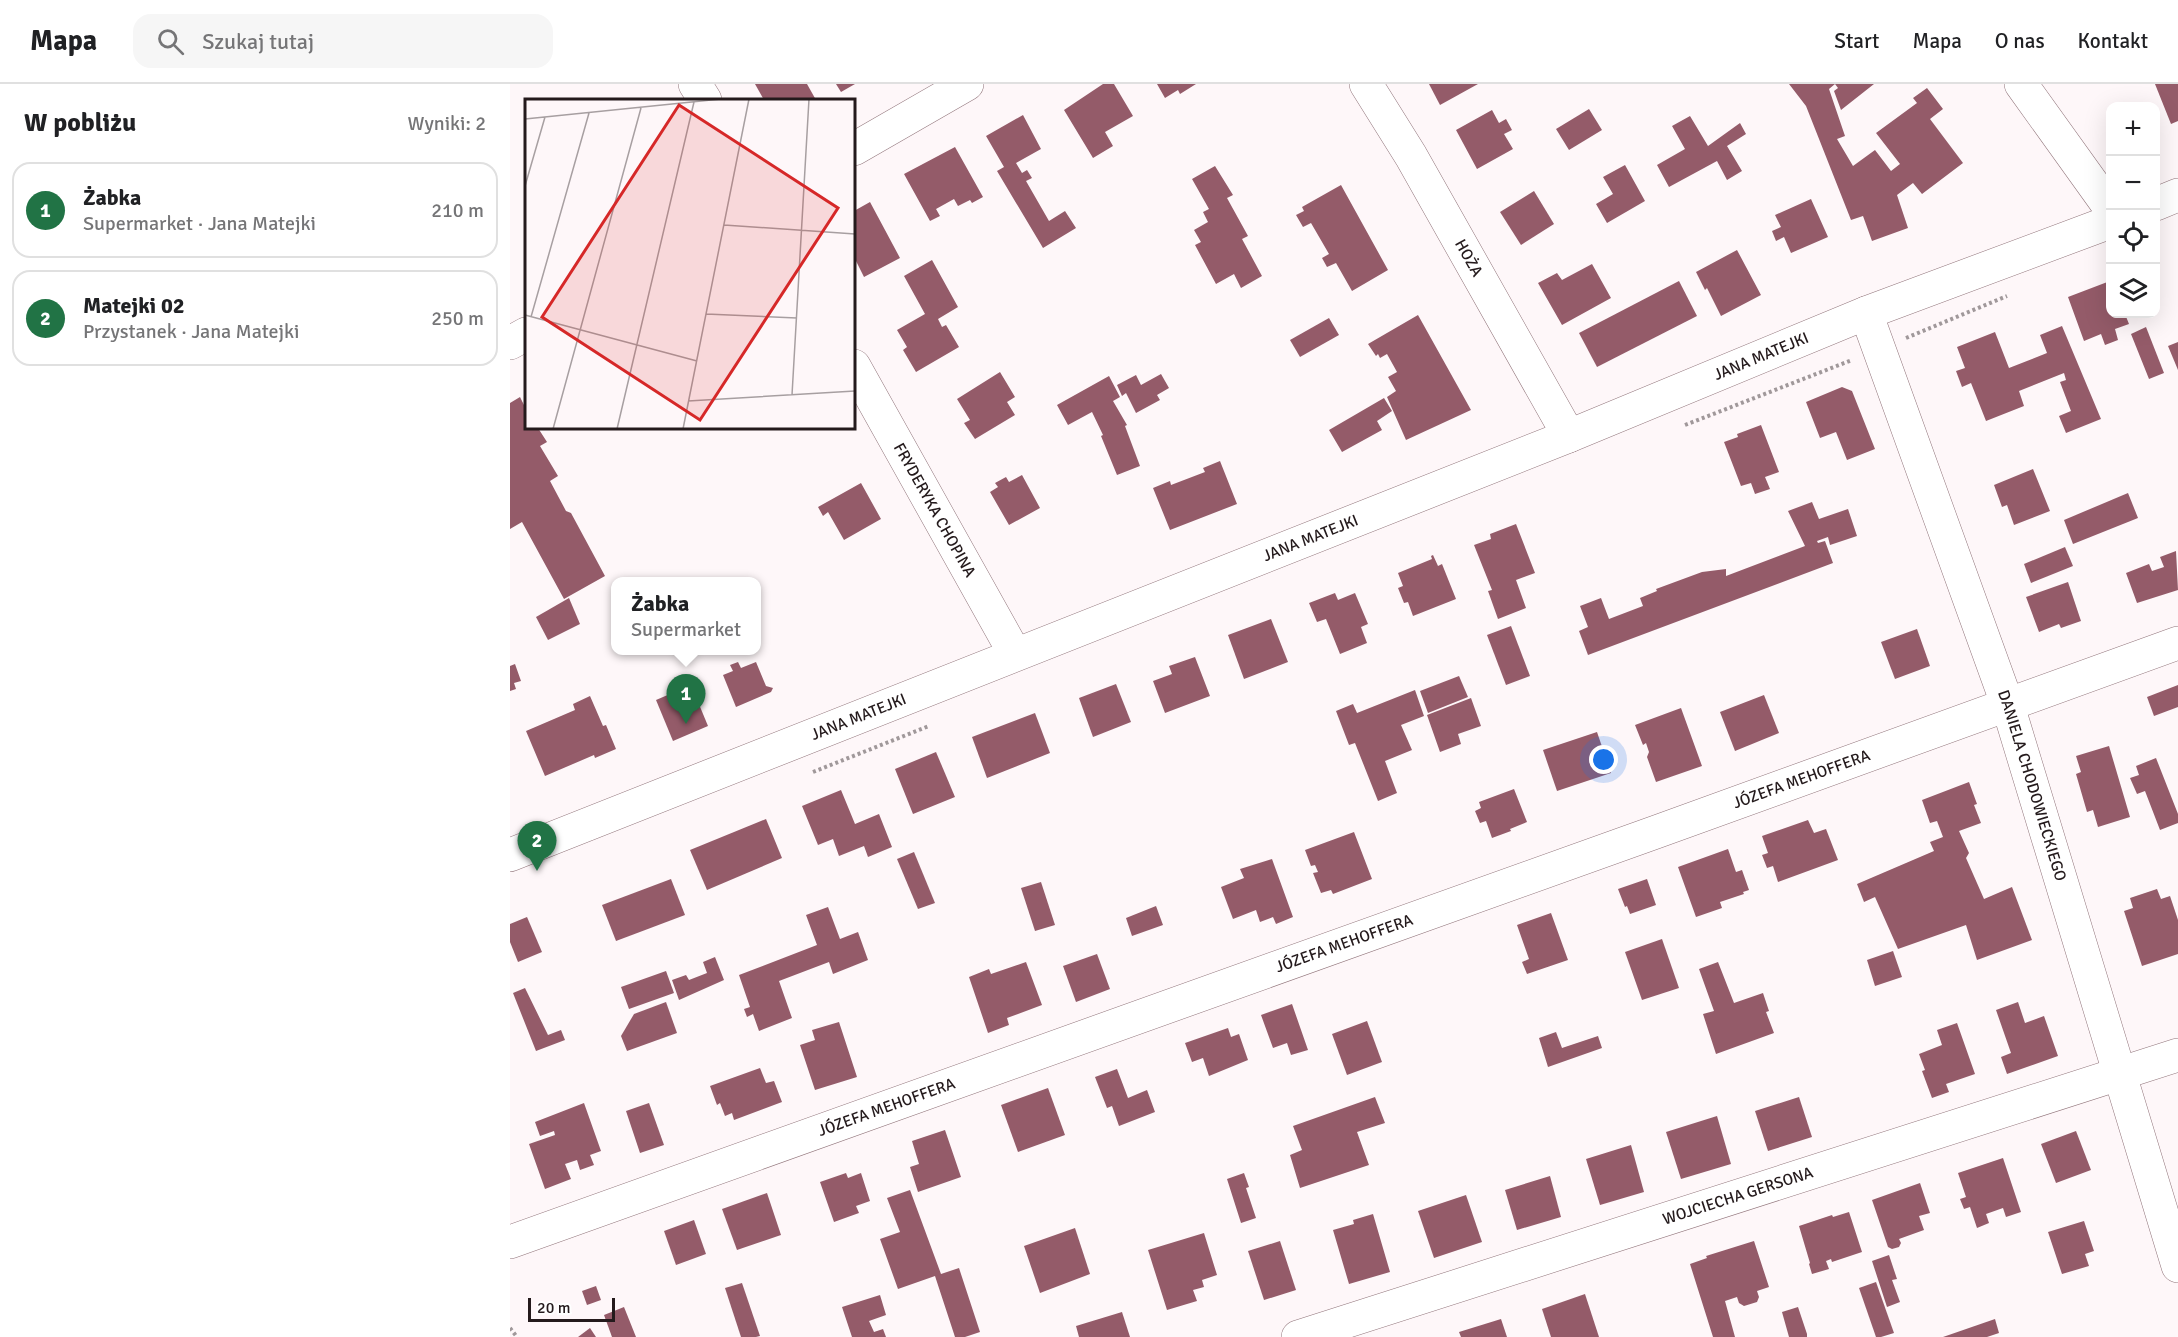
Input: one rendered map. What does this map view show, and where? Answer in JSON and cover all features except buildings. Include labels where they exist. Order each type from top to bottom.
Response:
[{"type":"street","points":[[695,84],[704,99]]},
{"type":"street","points":[[855,148],[967,84]]},
{"type":"street","name":"HOŻA","points":[[1366,84],[1411,156],[1569,436]]},
{"type":"street","points":[[2021,84],[2106,202]]},
{"type":"street","points":[[2160,202],[2178,195]]},
{"type":"street","name":"JANA MATEJKI","points":[[510,855],[1569,436],[1866,313],[2106,223]]},
{"type":"street","name":"DANIELA CHODOWIECKIEGO","points":[[1866,313],[2008,706],[2178,1266]]},
{"type":"street","points":[[510,343],[525,335]]},
{"type":"street","name":"FRYDERYKA CHOPINA","points":[[855,368],[1015,654]]},
{"type":"street","name":"JÓZEFA MEHOFFERA","points":[[510,1242],[2178,644]]},
{"type":"street","name":"WOJCIECHA GERSONA","points":[[1298,1337],[2178,1055]]},
{"type":"path","points":[[1880,349],[2009,296]]},
{"type":"path","points":[[510,1328],[517,1337]]},
{"type":"place","name":"Żabka","points":[[686,724]]},
{"type":"place","name":"Matejki 02","points":[[537,871]]}]
